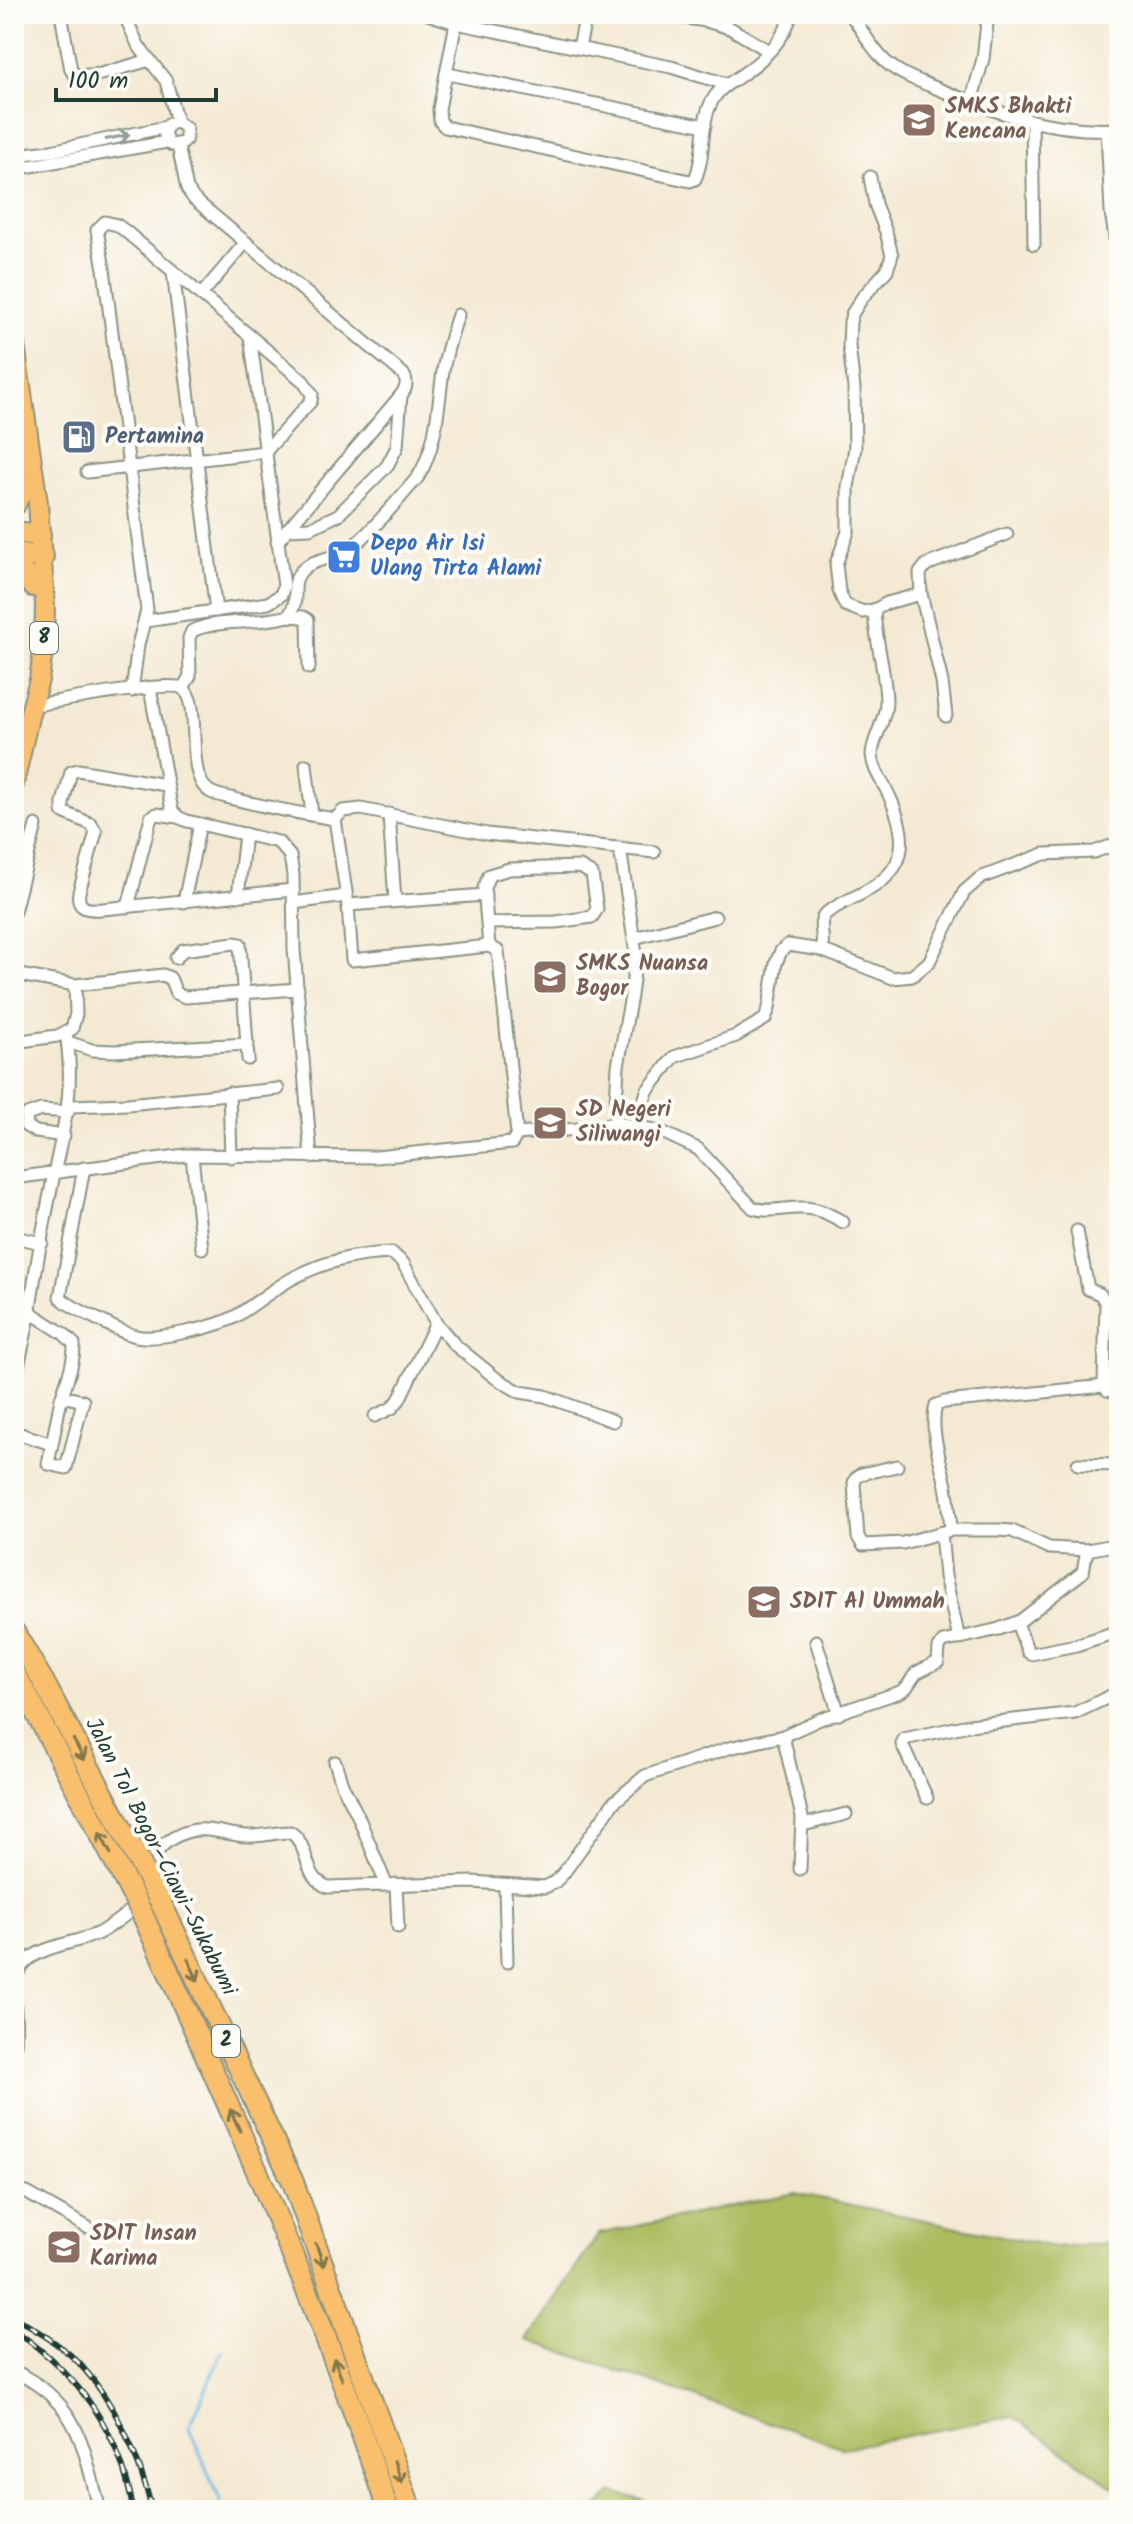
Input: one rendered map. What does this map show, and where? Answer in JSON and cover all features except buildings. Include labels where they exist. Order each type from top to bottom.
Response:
[{"type":"highway","name":"8","points":[[14,338],[28,534],[25,557],[45,635],[39,680],[26,719]]},
{"type":"highway","name":"8","points":[[14,413],[28,534]]},
{"type":"highway","points":[[14,506],[24,486]]},
{"type":"highway","points":[[25,557],[33,586]]},
{"type":"highway","name":"8","points":[[14,784],[26,719],[33,586]]},
{"type":"highway","name":"Jalan Tol Bogor–Ciawi–Sukabumi","points":[[14,1632],[159,1899],[293,2182],[411,2510]]},
{"type":"highway","name":"Jalan Tol Bogor–Ciawi–Sukabumi","points":[[19,1682],[141,1911],[268,2191],[365,2441],[388,2510]]},
{"type":"street","points":[[61,14],[70,63],[76,76],[101,74],[150,60]]},
{"type":"street","points":[[124,14],[134,38],[166,81],[172,108],[171,125],[164,137],[172,144],[190,195],[403,374],[406,386],[401,395],[277,542]]},
{"type":"street","points":[[428,14],[456,23],[671,67],[726,84]]},
{"type":"street","points":[[579,48],[586,14]]},
{"type":"street","points":[[660,14],[720,25],[737,31],[769,51]]},
{"type":"street","points":[[456,23],[439,114],[440,121],[448,130],[693,181],[697,176],[712,101],[726,84],[746,72],[769,51],[791,14]]},
{"type":"street","points":[[850,14],[875,51],[905,75],[999,113],[1032,122],[1068,128],[1113,130],[1111,212],[1119,263]]},
{"type":"street","points":[[971,102],[983,59],[988,14]]},
{"type":"street","points":[[448,74],[705,126]]},
{"type":"street","points":[[1032,122],[1034,244]]},
{"type":"street","points":[[14,155],[88,149],[172,144],[186,139],[187,133],[186,128],[171,125],[88,149],[14,169]]},
{"type":"street","points":[[870,177],[875,204],[892,255],[887,270],[862,298],[850,322],[855,448],[848,487],[848,532],[836,564],[839,591],[845,605],[868,612],[887,603],[921,594]]},
{"type":"street","points":[[87,472],[129,469],[265,452],[311,401],[312,394],[303,381],[117,225],[105,222],[97,230],[104,269],[129,469],[144,582],[147,610],[138,645],[132,691]]},
{"type":"street","points":[[201,295],[246,242]]},
{"type":"street","points":[[173,272],[216,611]]},
{"type":"street","points":[[286,616],[295,606],[299,574],[311,564],[355,545],[418,477],[426,464],[450,338],[458,315]]},
{"type":"street","points":[[146,621],[276,600],[281,595],[284,586],[250,336]]},
{"type":"street","points":[[287,529],[310,528],[338,515],[387,466],[397,447],[401,395]]},
{"type":"street","points":[[946,716],[942,682],[921,594],[922,567],[1007,534]]},
{"type":"street","points":[[276,600],[286,616]]},
{"type":"street","points":[[821,950],[824,915],[882,880],[895,867],[901,848],[898,819],[872,754],[883,723],[886,702],[874,610]]},
{"type":"street","points":[[183,688],[190,676],[189,638],[192,631],[206,626],[299,616],[308,620],[309,668]]},
{"type":"street","points":[[26,719],[132,691],[176,686],[183,688],[191,707],[200,783],[210,792],[335,819]]},
{"type":"street","points":[[150,688],[170,805],[178,817]]},
{"type":"street","points":[[306,765],[312,815]]},
{"type":"street","points":[[166,785],[75,769],[71,772],[63,812],[88,822],[96,832],[79,892],[79,903],[84,908],[128,907],[293,890]]},
{"type":"street","points":[[335,819],[343,811],[354,809],[487,834],[654,852]]},
{"type":"street","points":[[128,907],[151,817],[157,814],[278,842],[283,846],[292,863],[293,939],[311,1157]]},
{"type":"street","points":[[389,814],[395,901]]},
{"type":"street","points":[[14,1178],[192,1156],[376,1157],[512,1143],[517,1134],[496,948],[489,946],[352,960],[335,819]]},
{"type":"street","points":[[184,902],[200,824]]},
{"type":"street","points":[[14,912],[36,825]]},
{"type":"street","points":[[238,896],[245,834]]},
{"type":"street","points":[[637,1126],[650,1086],[674,1057],[736,1036],[765,1019],[776,963],[784,948],[792,945],[821,950],[893,978],[912,976],[929,962],[962,897],[971,884],[980,878],[1044,854],[1094,852],[1119,843]]},
{"type":"street","points":[[615,1123],[619,1056],[634,976],[634,938],[620,848]]},
{"type":"street","points":[[487,923],[587,918],[597,912],[592,874],[580,867],[499,871],[486,878],[485,895],[487,923],[489,946]]},
{"type":"street","points":[[293,903],[485,895]]},
{"type":"street","points":[[634,938],[715,917]]},
{"type":"street","points":[[176,958],[183,950],[237,943],[241,948],[248,1059]]},
{"type":"street","points":[[14,974],[75,985],[163,975],[170,978],[176,993],[181,996],[298,989]]},
{"type":"street","points":[[14,1385],[69,1109],[71,1080],[67,1038],[76,1021],[75,985]]},
{"type":"street","points":[[14,1042],[67,1038],[92,1050],[114,1051],[248,1044]]},
{"type":"street","points":[[64,1136],[32,1131],[26,1126],[27,1115],[35,1110],[278,1089]]},
{"type":"street","points":[[229,1093],[231,1157]]},
{"type":"street","points":[[517,1134],[615,1123],[662,1132],[698,1149],[753,1208],[762,1211],[801,1207],[820,1210],[843,1222]]},
{"type":"street","points":[[192,1156],[202,1248]]},
{"type":"street","points":[[84,1168],[60,1297],[117,1329],[150,1338],[213,1325],[237,1315],[276,1288],[316,1267],[343,1260],[394,1254],[400,1259],[436,1323],[455,1345],[509,1387],[567,1402],[613,1421]]},
{"type":"street","points":[[1077,1231],[1087,1286],[1102,1296],[1106,1303],[1104,1386]]},
{"type":"street","points":[[14,1237],[42,1243]]},
{"type":"street","points":[[30,1312],[74,1344],[74,1355],[62,1396],[48,1464],[72,1470],[83,1401],[62,1396]]},
{"type":"street","points":[[375,1416],[392,1408],[399,1400],[436,1323]]},
{"type":"street","points":[[959,1639],[945,1576],[947,1493],[936,1442],[936,1405],[1104,1386],[1119,1392]]},
{"type":"street","points":[[1078,1464],[1119,1466],[1119,1427]]},
{"type":"street","points":[[14,1432],[52,1444]]},
{"type":"street","points":[[897,1466],[861,1474],[855,1480],[860,1543],[866,1546],[903,1543],[946,1532],[1006,1530],[1049,1548],[1088,1550],[1117,1544],[1119,1560]]},
{"type":"street","points":[[14,2051],[17,2027],[15,1982],[25,1962],[34,1955],[99,1932],[132,1910],[153,1858],[162,1846],[176,1836],[199,1829],[247,1836],[290,1832],[298,1838],[312,1876],[322,1885],[334,1888],[472,1882],[538,1887],[555,1882],[585,1846],[614,1802],[645,1776],[729,1748],[783,1736],[820,1719],[904,1690],[916,1673],[938,1662],[941,1643],[1017,1623],[1083,1572],[1088,1550]]},
{"type":"street","points":[[1017,1623],[1031,1654],[1076,1645],[1119,1631]]},
{"type":"street","points":[[816,1641],[839,1714]]},
{"type":"street","points":[[927,1798],[902,1744],[904,1739],[969,1725],[1075,1713],[1119,1692]]},
{"type":"street","points":[[783,1736],[803,1825],[800,1869]]},
{"type":"street","points":[[335,1762],[342,1784],[391,1884],[398,1927]]},
{"type":"street","points":[[803,1825],[846,1814]]},
{"type":"street","points":[[505,1886],[507,1962]]},
{"type":"street","points":[[14,2190],[35,2197],[87,2227]]},
{"type":"street","points":[[14,2371],[55,2398],[70,2415],[88,2462],[100,2510]]},
{"type":"green space","points":[[795,2193],[1054,2247],[1119,2242],[1119,2490],[1012,2416],[844,2448],[527,2340],[599,2234]]},
{"type":"green space","points":[[613,2492],[678,2510],[594,2510]]},
{"type":"waterway","points":[[222,2352],[189,2428],[224,2510]]},
{"type":"railway","points":[[14,2317],[64,2350],[93,2379],[125,2432],[152,2510]]},
{"type":"railway","points":[[14,2330],[58,2366],[93,2407],[118,2455],[133,2510]]},
{"type":"place","name":"SMKS Bhakti Kencana","points":[[919,120]]},
{"type":"place","name":"Pertamina","points":[[79,437]]},
{"type":"place","name":"Depo Air Isi Ulang Tirta Alami","points":[[344,557]]},
{"type":"place","name":"SMKS Nuansa Bogor","points":[[550,977]]},
{"type":"place","name":"SD Negeri Siliwangi","points":[[550,1123]]},
{"type":"place","name":"SDIT Al Ummah","points":[[764,1602]]},
{"type":"place","name":"SDIT Insan Karima","points":[[64,2247]]}]
